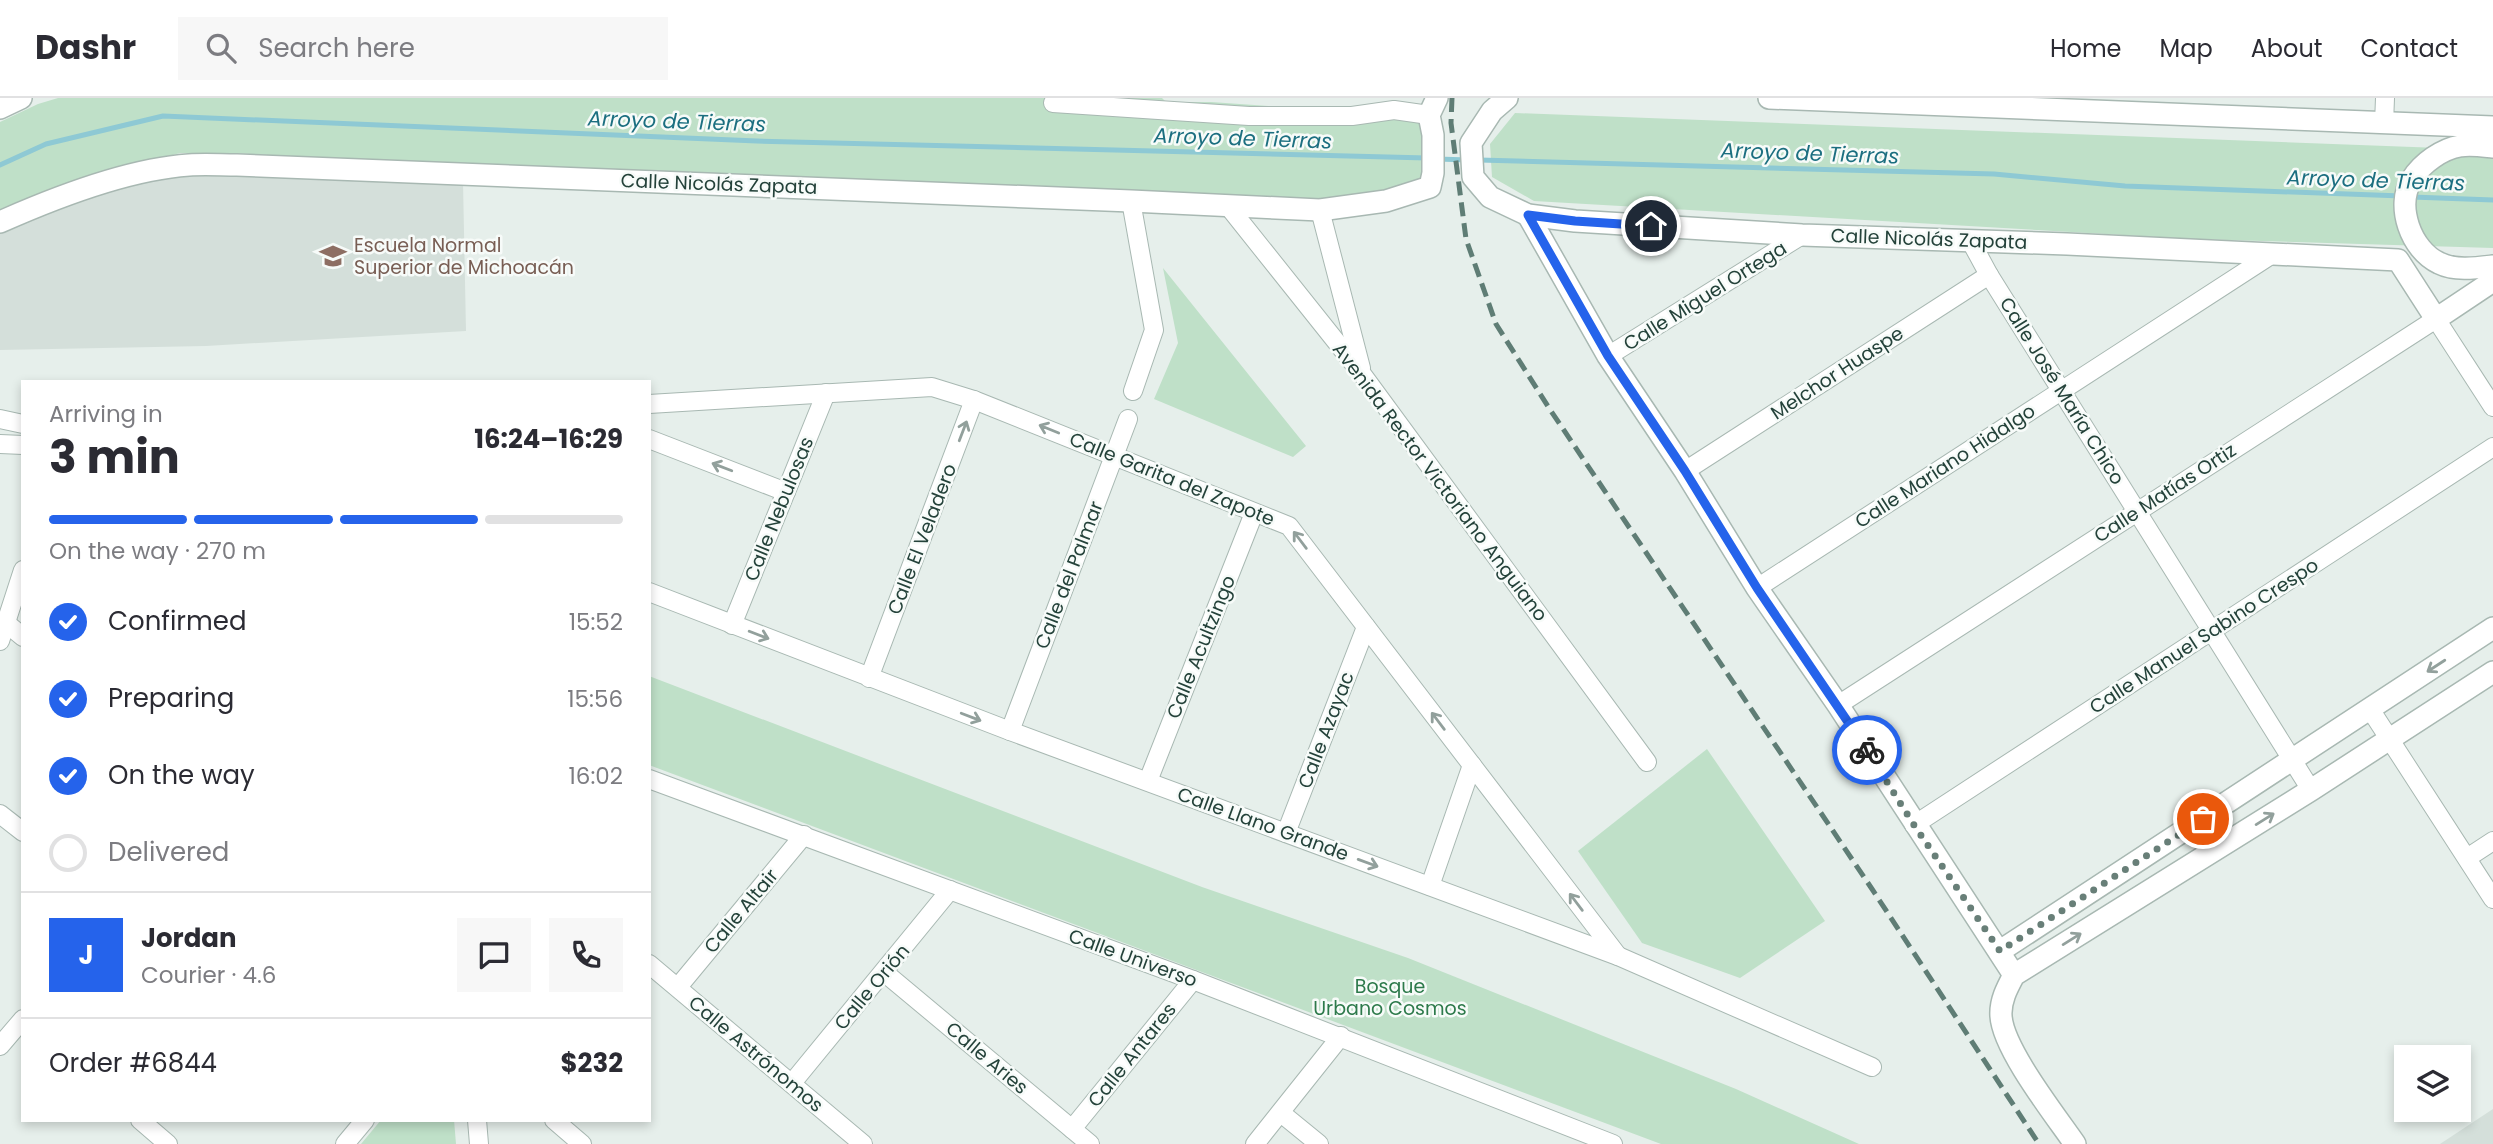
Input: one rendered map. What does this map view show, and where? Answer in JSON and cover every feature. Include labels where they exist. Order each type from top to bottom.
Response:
[{"type":"street","points":[[0,108],[21,98]]},
{"type":"street","name":"Calle Nicolás Zapata","points":[[1507,98],[1492,111],[1471,143],[1473,177],[1490,197],[1528,215],[1575,221],[1802,235],[2398,260],[2437,319]]},
{"type":"street","points":[[1769,98],[1937,102],[2493,127]]},
{"type":"street","points":[[2384,124],[2385,98]]},
{"type":"street","points":[[1053,103],[1249,116],[1352,116],[1394,110],[1433,116]]},
{"type":"street","name":"Calle Nicolás Zapata","points":[[0,222],[53,198],[139,174],[187,165],[1131,201],[1321,211],[1386,201],[1430,187],[1433,173],[1433,116]]},
{"type":"street","points":[[2493,147],[2460,146],[2439,153],[2422,166],[2410,181],[2405,202],[2408,225],[2414,239],[2423,252],[2438,263],[2453,267],[2493,266]]},
{"type":"street","points":[[1131,201],[1154,330],[1133,391]]},
{"type":"street","name":"Avenida Rector Victoriano Anguiano","points":[[1228,206],[1362,374],[1647,762]]},
{"type":"street","points":[[1321,211],[1362,374]]},
{"type":"street","points":[[1528,215],[1608,356],[1685,471],[1757,588],[1838,705],[2014,975]]},
{"type":"street","name":"Calle Miguel Ortega","points":[[1608,356],[1802,235]]},
{"type":"street","name":"Calle José María Chico","points":[[1970,240],[1989,275],[2311,790]]},
{"type":"street","name":"Calle Mariano Hidalgo","points":[[1757,588],[2274,253]]},
{"type":"street","name":"Melchor Huaspe","points":[[1685,471],[1989,275]]},
{"type":"street","name":"Calle Matías Ortiz","points":[[1838,705],[2493,281]]},
{"type":"street","points":[[2437,319],[2493,407]]},
{"type":"street","name":"Calle Garita del Zapote","points":[[651,404],[932,387],[974,400],[1289,526],[1618,956]]},
{"type":"street","name":"Calle Nebulosas","points":[[732,625],[826,393]]},
{"type":"street","name":"Calle El Veladero","points":[[869,678],[974,400]]},
{"type":"street","name":"Calle del Palmar","points":[[1010,731],[1128,419]]},
{"type":"street","points":[[1,423],[21,424]]},
{"type":"street","points":[[651,440],[786,492]]},
{"type":"street","points":[[0,444],[21,445]]},
{"type":"street","name":"Calle Manuel Sabino Crespo","points":[[1914,825],[2493,447]]},
{"type":"street","name":"Calle Acultzingo","points":[[1148,781],[1254,513]]},
{"type":"street","points":[[0,641],[21,576]]},
{"type":"street","name":"Calle Llano Grande","points":[[651,594],[1010,731],[1618,956],[1872,1067]]},
{"type":"street","points":[[6,623],[21,635]]},
{"type":"street","name":"Calle Azayac","points":[[1286,833],[1366,627]]},
{"type":"street","points":[[2000,951],[2493,628]]},
{"type":"street","points":[[2075,1144],[2008,1045],[2001,1017],[2004,993],[2014,975],[2493,673]]},
{"type":"street","points":[[2370,709],[2493,899]]},
{"type":"street","points":[[1430,886],[1472,765]]},
{"type":"street","name":"Calle Universo","points":[[651,780],[1193,980],[1613,1144]]},
{"type":"street","points":[[0,814],[21,830]]},
{"type":"street","name":"Calle Altair","points":[[678,987],[804,835]]},
{"type":"street","points":[[2467,858],[2493,841]]},
{"type":"street","name":"Calle Orión","points":[[792,1083],[885,973],[950,890]]},
{"type":"street","name":"Calle Astrónomos","points":[[651,966],[863,1144]]},
{"type":"street","name":"Calle Aries","points":[[885,973],[1090,1144]]},
{"type":"street","name":"Calle Antares","points":[[1072,1129],[1193,980]]},
{"type":"street","points":[[0,1046],[21,1021]]},
{"type":"street","points":[[1255,1144],[1340,1036]]},
{"type":"street","points":[[1281,1113],[1320,1144]]},
{"type":"street","points":[[142,1122],[168,1144]]},
{"type":"street","points":[[345,1144],[363,1122]]},
{"type":"street","points":[[477,1122],[480,1144]]},
{"type":"street","points":[[556,1122],[582,1144]]},
{"type":"shaded area","points":[[172,172],[463,182],[466,331],[206,346],[0,350],[0,234],[63,206]]},
{"type":"shaded area","points":[[2493,1109],[2493,1144],[2440,1144]]},
{"type":"green space","points":[[58,98],[1162,98],[1166,102],[1211,102],[1416,116],[1431,149],[1423,178],[1398,193],[1324,200],[180,153],[133,166],[0,213],[0,122],[38,104]]},
{"type":"green space","points":[[1515,113],[2493,150],[2493,248],[2193,239],[1534,201],[1492,177],[1490,144]]},
{"type":"green space","points":[[1163,268],[1306,446],[1293,457],[1154,399],[1178,343]]},
{"type":"green space","name":"Bosque Urbano Cosmos","points":[[651,677],[1202,887],[1408,958],[1736,1089],[1859,1144],[1661,1144],[651,766]]},
{"type":"green space","points":[[1707,749],[1825,921],[1740,978],[1642,943],[1578,851]]},
{"type":"green space","points":[[379,1122],[454,1122],[456,1144],[361,1144]]},
{"type":"waterway","name":"Arroyo de Tierras","points":[[0,165],[46,144],[163,116],[757,141],[1427,158]]},
{"type":"waterway","name":"Arroyo de Tierras","points":[[1437,159],[1469,160]]},
{"type":"waterway","name":"Arroyo de Tierras","points":[[1479,160],[1994,174],[2125,186],[2402,196]]},
{"type":"waterway","name":"Arroyo de Tierras","points":[[2412,197],[2493,200]]},
{"type":"railway","points":[[1452,98],[1451,123],[1466,239],[1496,324],[1549,408],[1872,889],[2039,1144]]},
{"type":"way so far","points":[[1867,750],[1914,825],[2000,951],[2203,819]]},
{"type":"place","name":"Escuela Normal Superior de Michoacán","points":[[333,256]]},
{"type":"route","points":[[1651,226],[1528,215],[1608,356],[1685,471],[1757,588],[1867,750]]}]
